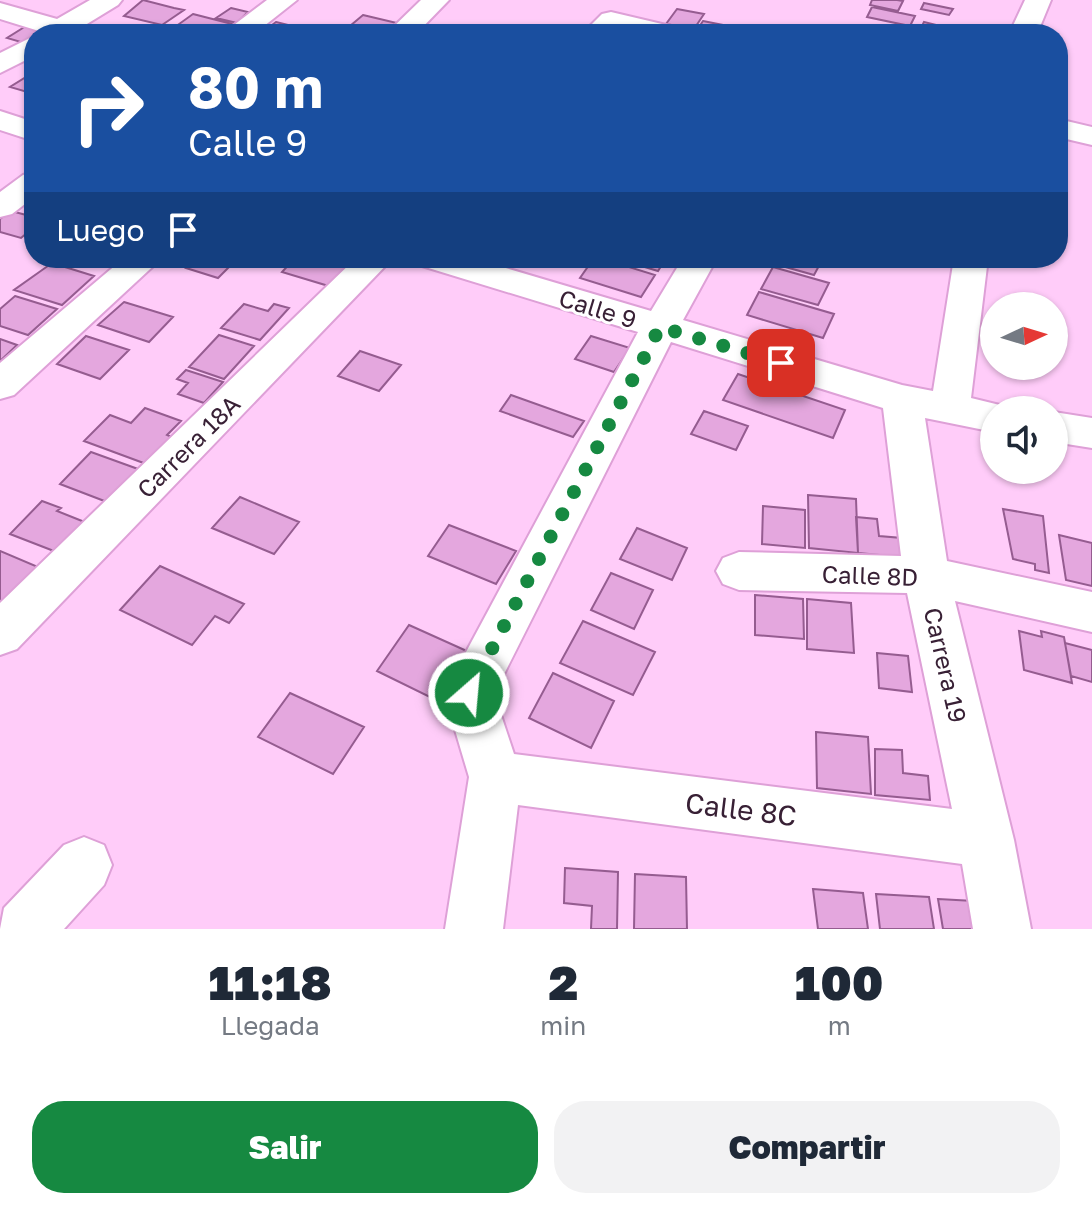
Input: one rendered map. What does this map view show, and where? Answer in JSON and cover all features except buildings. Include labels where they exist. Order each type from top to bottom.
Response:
[{"type":"street","points":[[74,24],[109,0]]},
{"type":"street","points":[[250,24],[284,0]]},
{"type":"street","points":[[411,24],[436,0]]},
{"type":"street","points":[[1027,24],[1038,0]]},
{"type":"street","points":[[0,11],[39,24]]},
{"type":"street","points":[[0,65],[24,50]]},
{"type":"street","points":[[0,120],[24,128]]},
{"type":"street","points":[[1068,130],[1092,136]]},
{"type":"street","points":[[0,207],[24,189]]},
{"type":"street","points":[[0,385],[134,268]]},
{"type":"street","name":"Carrera 18A","points":[[0,634],[366,268]]},
{"type":"street","name":"Calle 9","points":[[467,268],[902,399],[980,415]]},
{"type":"street","points":[[474,929],[495,777],[469,693],[660,327],[694,268]]},
{"type":"street","points":[[950,410],[970,268]]},
{"type":"street","name":"Carrera 19","points":[[902,399],[926,575],[986,840],[1002,929]]},
{"type":"street","points":[[1068,429],[1092,433]]},
{"type":"street","name":"Calle 8D","points":[[739,571],[926,575],[1092,612]]},
{"type":"street","name":"Calle 8C","points":[[495,777],[986,840]]},
{"type":"street","points":[[25,929],[84,865]]},
{"type":"route","points":[[469,693],[660,327],[781,363]]}]
